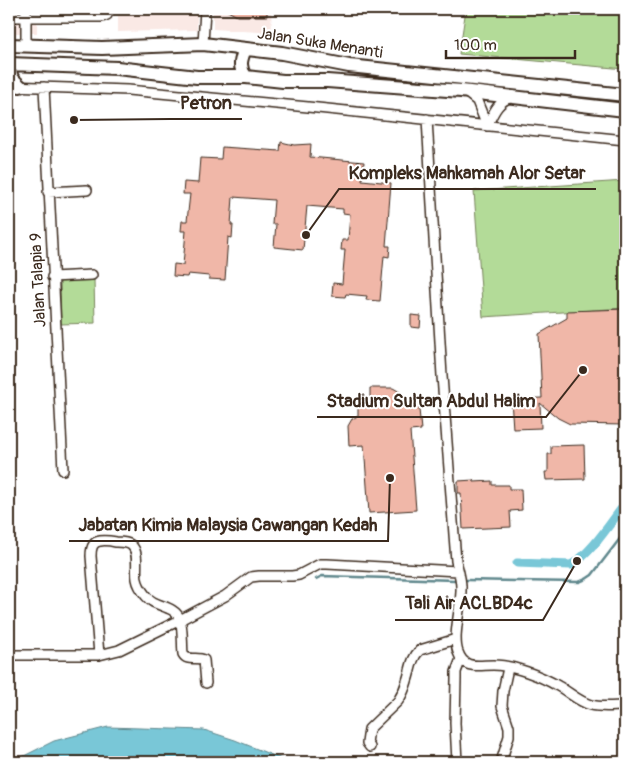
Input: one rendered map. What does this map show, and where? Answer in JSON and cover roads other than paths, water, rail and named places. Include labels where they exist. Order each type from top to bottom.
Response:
[{"type":"main road","name":"Jalan Suka Menanti","points":[[9,46],[102,48],[204,44],[282,53],[349,66],[625,95]]},
{"type":"main road","points":[[245,48],[240,62],[246,77]]},
{"type":"main road","name":"Jalan Suka Menanti","points":[[10,64],[117,68],[198,77],[327,81],[461,91],[625,110]]},
{"type":"main road","points":[[10,64],[10,74],[15,86]]},
{"type":"street","points":[[204,44],[205,9]]},
{"type":"street","points":[[9,17],[26,13],[102,17],[107,15],[109,10]]},
{"type":"street","points":[[26,13],[26,46]]},
{"type":"street","points":[[15,86],[128,90],[625,140]]},
{"type":"street","name":"Jalan Talapia 9","points":[[44,87],[62,470]]},
{"type":"street","points":[[461,91],[477,101],[487,126]]},
{"type":"street","points":[[487,126],[500,103],[514,96]]},
{"type":"street","points":[[427,119],[442,376],[456,561],[462,587],[456,639],[458,652],[465,663],[471,666],[493,665],[536,675],[583,703],[599,706],[625,706]]},
{"type":"street","points":[[48,192],[87,190]]},
{"type":"street","points":[[52,277],[92,275]]},
{"type":"street","points":[[99,655],[91,556],[93,545],[101,540],[124,542],[130,544],[135,552],[137,579],[141,589],[149,600],[155,604],[175,611],[180,620],[183,654],[186,658],[204,660],[206,683]]},
{"type":"street","points":[[9,655],[99,655],[119,650],[224,596],[251,577],[299,575],[320,564],[420,570],[458,570]]},
{"type":"street","points":[[370,747],[367,743],[369,729],[398,700],[407,682],[416,654],[420,650],[456,639]]},
{"type":"street","points":[[457,762],[455,723],[456,672],[462,659]]},
{"type":"street","points":[[500,762],[509,736],[509,728],[502,706],[508,668]]},
{"type":"water","points":[[108,727],[204,730],[235,740],[289,762],[12,762],[54,741]]},
{"type":"waterway","points":[[517,563],[571,565],[593,546],[625,504]]},
{"type":"waterway","points":[[466,580],[579,582],[592,575],[625,532]]},
{"type":"waterway","points":[[316,579],[322,576],[455,580]]},
{"type":"place","name":"Petron","points":[[74,120]]},
{"type":"place","name":"Kompleks Mahkamah Alor Setar","points":[[306,235]]},
{"type":"place","name":"Stadium Sultan Abdul Halim","points":[[583,370]]},
{"type":"place","name":"Jabatan Kimia Malaysia Cawangan Kedah","points":[[390,478]]},
{"type":"place","name":"Tali Air ACLBD4c","points":[[577,561]]}]
